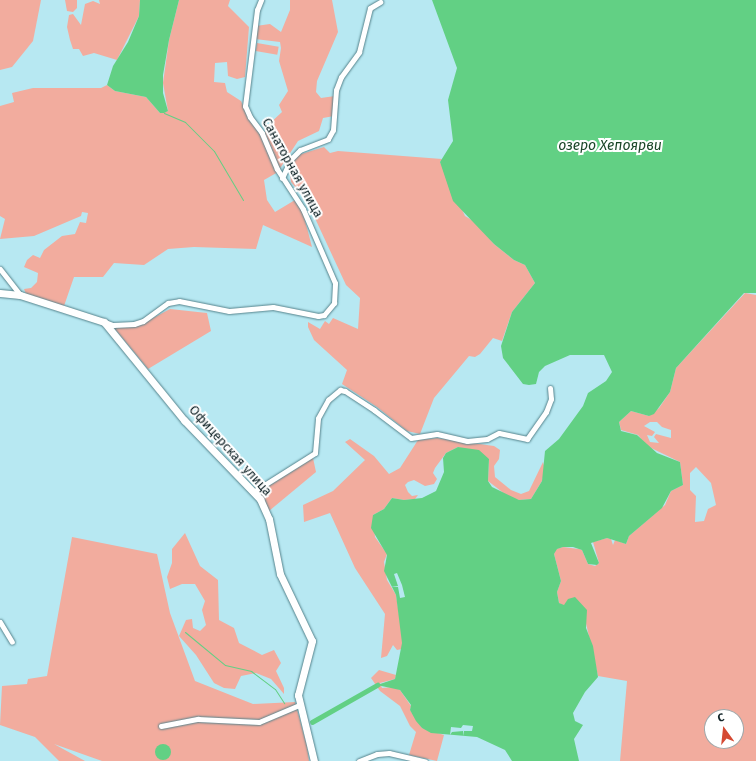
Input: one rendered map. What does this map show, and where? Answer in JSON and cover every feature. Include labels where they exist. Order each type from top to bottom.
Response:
[{"type":"street","name":"Санаторная улица","points":[[0,293],[20,295],[113,325],[134,324],[143,321],[168,303],[179,301],[229,311],[273,307],[310,315],[324,315],[334,303],[335,283],[303,209],[282,178],[262,133],[250,117],[245,106],[256,10],[261,0]]},
{"type":"street","points":[[282,178],[291,159],[300,150],[328,139],[334,130],[336,90],[341,77],[359,52],[370,8],[380,2]]},
{"type":"street","points":[[0,269],[20,295]]},
{"type":"street","name":"Офицерская улица","points":[[104,322],[184,420],[254,492],[265,508],[280,574],[312,641],[299,683],[300,707],[314,761]]},
{"type":"street","points":[[254,492],[315,453],[318,418],[335,392],[345,391],[411,438],[437,434],[478,441],[487,440],[499,433],[527,439],[546,412],[551,399],[550,388]]},
{"type":"street","points":[[0,622],[12,642]]},
{"type":"street","points":[[161,726],[198,719],[259,722],[300,707]]},
{"type":"street","points":[[359,761],[377,754],[389,753],[425,761]]},
{"type":"shaded area","points":[[0,0],[41,0],[33,41],[12,67],[0,70]]},
{"type":"shaded area","points":[[65,0],[77,0],[77,8],[73,12],[67,11]]},
{"type":"shaded area","points":[[99,0],[140,0],[139,16],[117,60],[94,53],[83,56],[79,49],[73,49],[70,40],[67,27],[69,15],[73,14],[81,25],[85,4],[93,1],[100,4]]},
{"type":"shaded area","points":[[179,0],[230,0],[228,6],[249,27],[245,77],[237,79],[228,76],[227,62],[215,63],[214,82],[225,83],[227,92],[241,101],[251,122],[259,129],[278,172],[264,180],[267,200],[275,212],[295,200],[302,209],[312,247],[263,225],[256,249],[194,247],[168,249],[144,265],[114,263],[103,277],[74,277],[64,306],[26,294],[24,289],[31,288],[37,282],[38,273],[24,267],[27,260],[33,255],[40,258],[44,250],[62,236],[75,234],[80,222],[86,223],[88,213],[82,212],[81,216],[34,236],[0,239],[5,219],[0,216],[0,106],[14,102],[12,93],[33,88],[101,88],[107,85],[115,91],[146,97],[160,113],[168,111],[163,83],[169,40]]},
{"type":"shaded area","points":[[290,0],[332,0],[338,32],[317,81],[316,92],[321,98],[335,96],[334,116],[323,118],[319,131],[298,141],[279,170],[264,135],[267,126],[282,112],[279,105],[288,91],[279,61],[281,48],[280,42],[255,39],[256,26],[270,24],[281,32],[290,10]]},
{"type":"shaded area","points":[[257,43],[279,47],[277,55],[256,51]]},
{"type":"shaded area","points":[[324,147],[330,153],[338,151],[442,159],[440,162],[465,216],[475,222],[494,244],[514,260],[525,265],[535,283],[512,312],[502,341],[493,338],[480,354],[475,357],[469,356],[434,398],[420,434],[407,431],[377,407],[342,384],[347,370],[314,340],[308,327],[308,322],[320,329],[325,321],[329,324],[333,318],[358,329],[360,298],[346,285],[307,201],[291,182],[289,166],[298,155]]},
{"type":"shaded area","points":[[745,293],[756,295],[756,761],[620,761],[627,681],[598,676],[585,619],[559,603],[557,592],[561,581],[554,554],[556,549],[563,547],[582,550],[588,564],[595,566],[599,563],[593,542],[607,538],[611,539],[613,545],[615,540],[626,544],[629,536],[665,505],[671,491],[683,485],[680,462],[647,446],[638,435],[621,430],[619,422],[631,411],[649,416],[659,408],[670,392],[676,368]],"holes":[[[650,422],[657,422],[662,427],[671,430],[671,438],[656,434],[654,437],[659,443],[650,442],[647,435],[652,436],[655,432],[644,426]],[[696,467],[711,483],[716,505],[708,509],[704,521],[695,522],[696,496],[690,490],[690,473]]]},
{"type":"shaded area","points":[[170,309],[207,313],[211,331],[148,369],[114,328],[140,325]]},
{"type":"shaded area","points":[[437,438],[494,446],[500,450],[499,459],[494,466],[495,477],[511,490],[521,494],[529,491],[543,462],[545,469],[542,481],[531,499],[519,500],[510,498],[488,481],[489,459],[458,447],[446,453],[435,468],[433,473],[437,479],[434,484],[425,486],[414,480],[408,482],[405,485],[408,492],[412,496],[418,495],[415,499],[404,500],[392,498],[384,509],[373,515],[375,537],[387,554],[384,562],[387,580],[396,595],[402,634],[402,649],[397,650],[393,645],[387,656],[381,658],[385,614],[355,568],[330,513],[304,522],[303,505],[333,491],[365,460],[345,442],[350,439],[374,456],[389,474],[400,468],[418,440]]},
{"type":"shaded area","points":[[313,458],[316,472],[269,511],[259,492]]},
{"type":"shaded area","points":[[185,533],[200,566],[218,580],[219,620],[234,628],[239,643],[262,655],[274,650],[281,663],[276,671],[284,688],[284,694],[271,679],[256,673],[241,676],[235,689],[224,688],[214,683],[196,655],[179,636],[186,620],[192,619],[193,628],[200,631],[206,625],[202,610],[205,601],[195,584],[182,584],[170,589],[167,577],[172,563],[172,549]]},
{"type":"shaded area","points":[[72,537],[157,554],[170,613],[195,681],[253,704],[295,702],[307,746],[309,761],[102,761],[54,744],[85,761],[59,761],[35,737],[0,725],[2,686],[27,684],[28,679],[47,676]]},
{"type":"shaded area","points":[[379,670],[396,675],[395,679],[380,683],[382,688],[394,687],[400,690],[411,706],[410,710],[422,728],[444,735],[437,761],[409,755],[416,732],[410,726],[400,706],[380,691],[371,678]]},
{"type":"water","points":[[140,0],[179,0],[169,40],[163,75],[163,93],[168,111],[164,113],[160,113],[146,97],[115,91],[107,85],[113,66],[128,42],[139,16]]},
{"type":"water","name":"озеро Хепоярви","points":[[432,0],[756,0],[756,293],[744,293],[676,368],[670,392],[654,414],[649,416],[631,411],[619,422],[621,431],[637,435],[657,453],[680,462],[683,485],[671,491],[662,508],[629,536],[626,544],[607,538],[591,543],[599,563],[597,565],[588,564],[582,550],[573,547],[563,547],[557,549],[554,554],[561,581],[557,592],[559,603],[564,605],[568,599],[575,597],[587,610],[586,628],[593,646],[598,677],[585,692],[573,713],[575,721],[583,725],[574,739],[579,761],[512,761],[505,750],[477,737],[431,733],[422,728],[416,721],[410,710],[411,705],[400,690],[377,685],[395,679],[402,643],[396,595],[384,571],[387,555],[371,528],[373,515],[384,509],[392,498],[404,500],[422,498],[436,491],[444,472],[443,458],[446,453],[458,447],[479,450],[489,459],[488,481],[492,487],[519,500],[531,499],[542,481],[545,451],[559,439],[583,406],[588,393],[606,381],[612,372],[604,355],[570,355],[545,366],[539,372],[536,384],[529,385],[523,384],[503,358],[501,346],[512,312],[535,283],[525,265],[514,260],[494,244],[453,201],[440,162],[453,141],[448,100],[457,68]]},
{"type":"water","points":[[163,744],[170,749],[171,752],[166,759],[163,760],[156,755],[155,752],[160,745]]},
{"type":"pier","points":[[397,573],[405,597],[400,598],[398,587],[391,587],[398,586],[394,574]]},
{"type":"pier","points":[[463,725],[473,726],[472,731],[464,731],[463,736],[463,731],[452,732],[450,735],[451,727],[461,728]]},
{"type":"waterway","points":[[164,113],[185,122],[214,151],[243,200]]},
{"type":"waterway","points":[[185,632],[225,665],[251,671],[275,689],[284,703]]},
{"type":"waterway","points":[[312,722],[377,685]]}]
